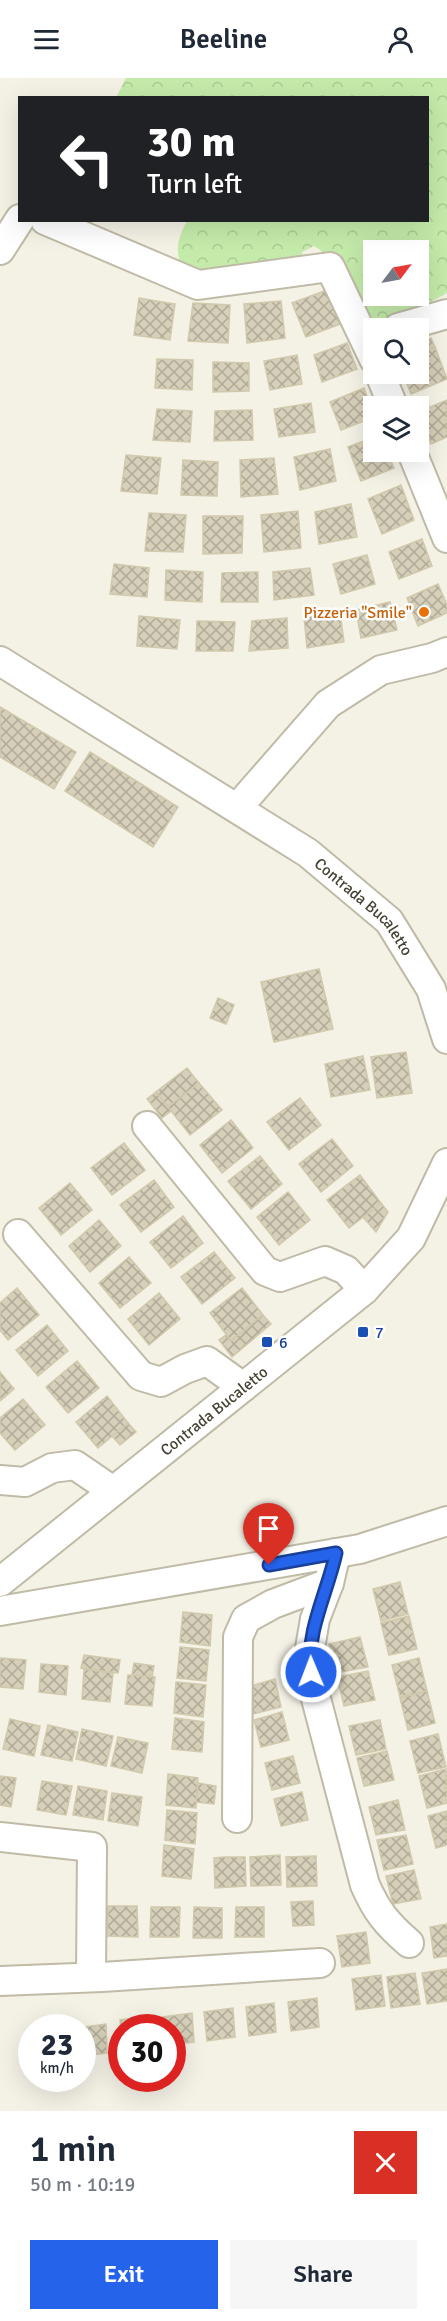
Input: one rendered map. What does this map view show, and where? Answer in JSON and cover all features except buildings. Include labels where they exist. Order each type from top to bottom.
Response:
[{"type":"street","points":[[0,250],[18,222]]},
{"type":"street","points":[[50,222],[198,285],[330,267],[363,329]]},
{"type":"street","points":[[429,319],[447,314]]},
{"type":"street","points":[[416,462],[447,538]]},
{"type":"street","points":[[238,807],[328,704],[381,670],[432,658],[447,652]]},
{"type":"street","name":"Contrada Bucaletto","points":[[0,661],[238,807],[308,853],[390,921],[431,989],[447,1039]]},
{"type":"street","points":[[147,1126],[265,1271],[280,1277],[325,1261],[346,1270],[364,1290]]},
{"type":"street","name":"Contrada Bucaletto","points":[[0,1582],[364,1290],[411,1238],[447,1163]]},
{"type":"street","points":[[18,1234],[141,1376],[161,1382],[185,1369],[207,1361],[243,1388]]},
{"type":"street","points":[[0,1480],[25,1482],[52,1468],[75,1465],[113,1491]]},
{"type":"street","points":[[0,1611],[360,1549],[447,1521]]},
{"type":"street","points":[[336,1553],[329,1583],[315,1619],[309,1654],[314,1691],[365,1886],[376,1909],[390,1927],[409,1943]]},
{"type":"street","points":[[237,1818],[238,1637],[246,1620],[273,1604],[329,1583]]},
{"type":"street","points":[[0,1837],[92,1847],[91,1977]]},
{"type":"street","points":[[0,1981],[320,1963]]},
{"type":"green space","points":[[126,78],[447,78],[447,293],[429,303],[429,240],[363,240],[363,306],[423,306],[401,318],[368,318],[332,261],[314,246],[302,252],[304,268],[184,271],[178,252],[179,240],[187,222],[429,222],[429,96],[117,96]]},
{"type":"place","name":"Pizzeria \"Smile\"","points":[[424,612]]},
{"type":"place","name":"7","points":[[363,1332]]},
{"type":"place","name":"6","points":[[267,1342]]},
{"type":"route","points":[[269,1565],[336,1553],[329,1583],[315,1619],[309,1654],[311,1672]]}]
